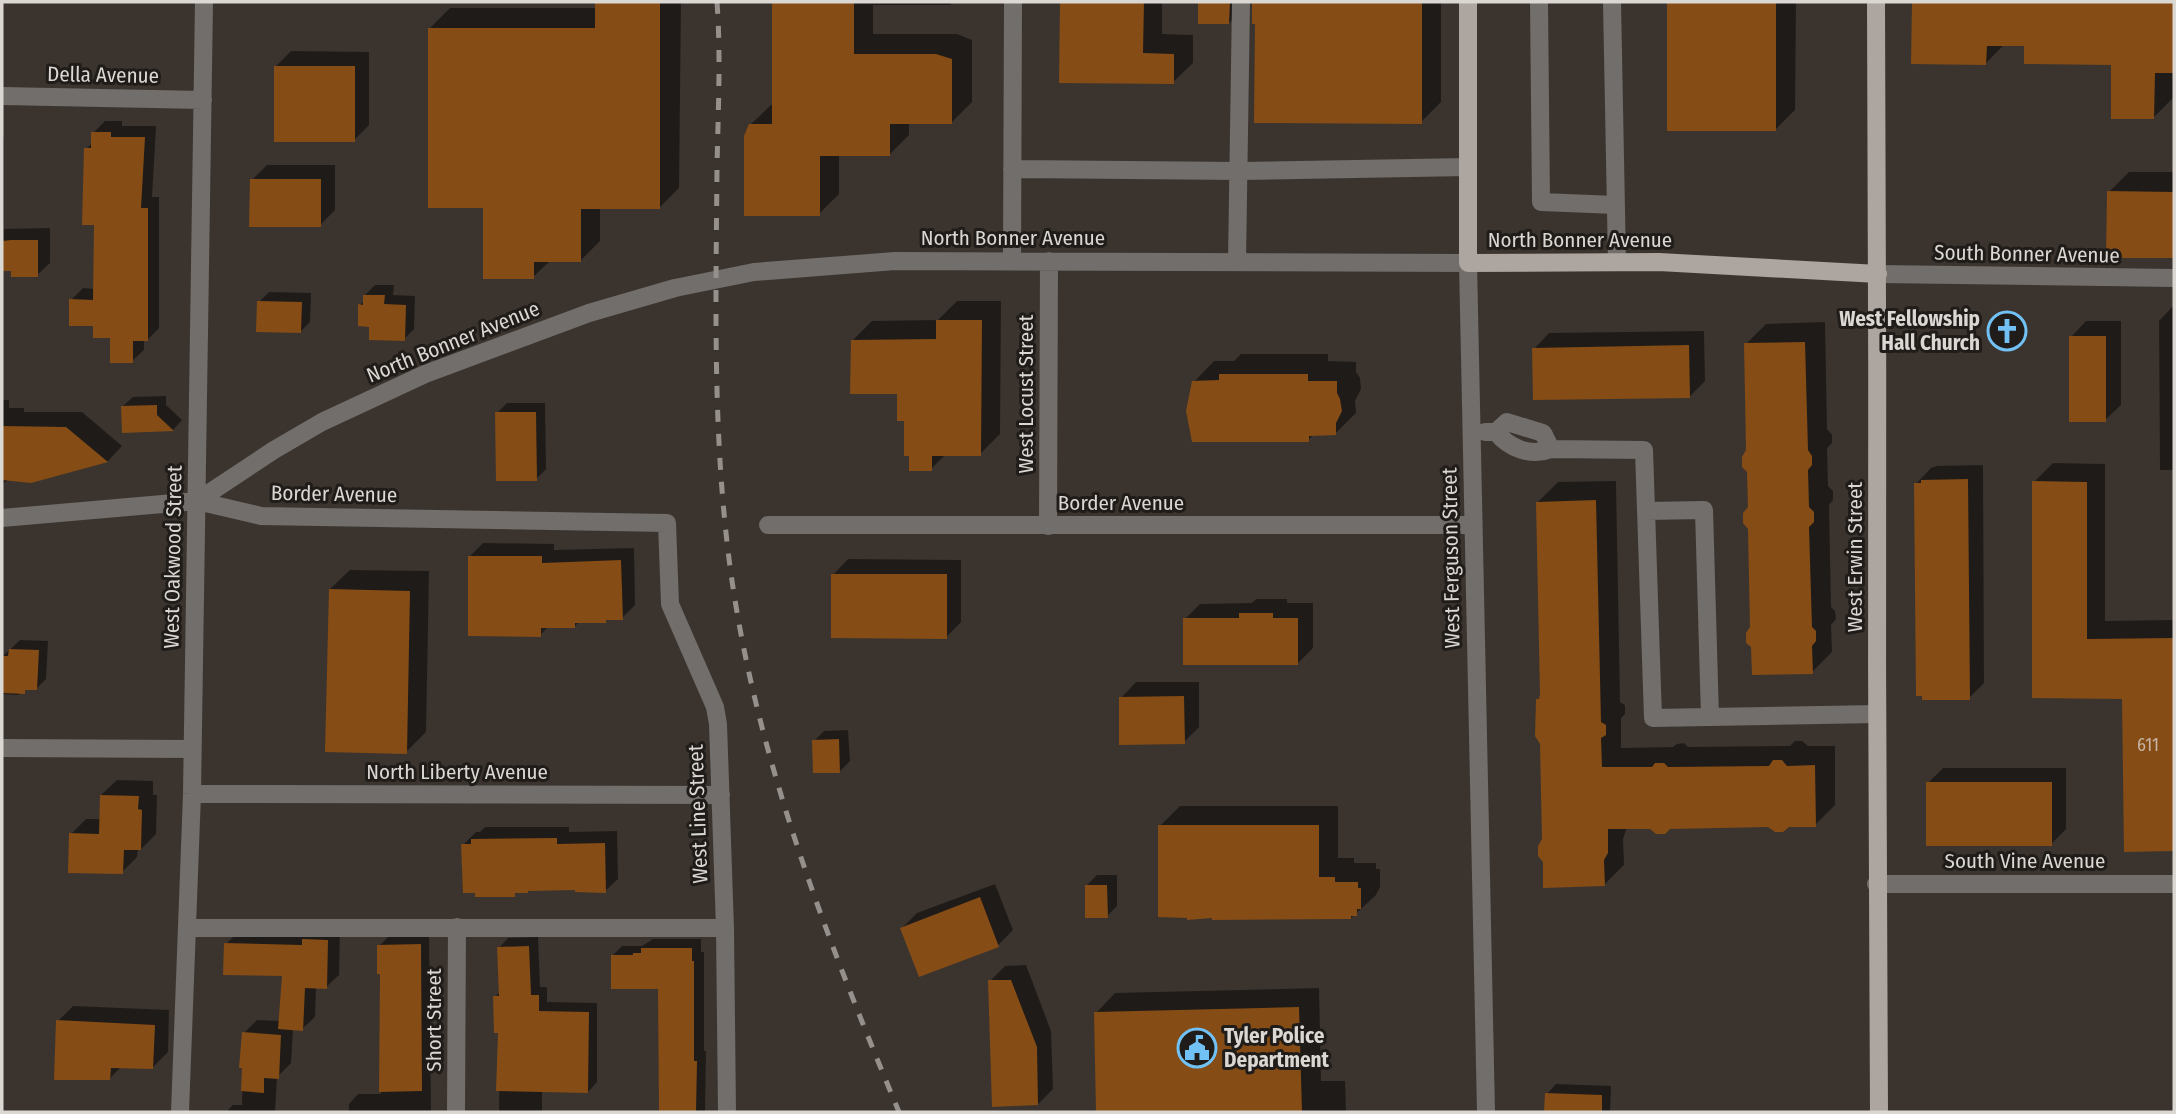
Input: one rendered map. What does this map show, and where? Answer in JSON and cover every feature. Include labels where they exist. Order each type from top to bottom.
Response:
[{"type":"main road","name":"West Ferguson Street","points":[[1468,2],[1468,263]]},
{"type":"main road","name":"West Erwin Street","points":[[1876,2],[1876,884],[1879,1112]]},
{"type":"main road","name":"North Bonner Avenue","points":[[1468,263],[1659,262],[1878,274]]},
{"type":"street","name":"West Oakwood Street","points":[[180,1112],[192,794],[204,2]]},
{"type":"street","points":[[1012,260],[1013,2]]},
{"type":"street","points":[[1237,262],[1241,2]]},
{"type":"street","points":[[1539,2],[1541,202],[1616,205]]},
{"type":"street","points":[[1612,2],[1617,262]]},
{"type":"street","name":"Della Avenue","points":[[2,96],[203,100]]},
{"type":"street","points":[[1012,169],[1240,171],[1468,167]]},
{"type":"street","name":"North Bonner Avenue","points":[[197,501],[322,422],[425,374],[589,313],[675,288],[754,272],[895,261],[1468,263]]},
{"type":"street","name":"West Locust Street","points":[[1048,526],[1049,261]]},
{"type":"street","name":"West Ferguson Street","points":[[1468,263],[1486,1112]]},
{"type":"street","name":"South Bonner Avenue","points":[[1878,274],[2174,278]]},
{"type":"street","points":[[1471,432],[1496,432],[1507,422],[1543,433],[1551,449],[1644,450],[1653,718],[1877,714]]},
{"type":"street","name":"Border Avenue","points":[[2,518],[197,501],[261,516],[667,523]]},
{"type":"street","points":[[1646,511],[1704,510],[1710,717]]},
{"type":"street","name":"West Line Street","points":[[667,523],[670,604],[715,707],[725,928],[727,1112]]},
{"type":"street","name":"Border Avenue","points":[[768,525],[1473,525]]},
{"type":"street","points":[[2,748],[191,750]]},
{"type":"street","name":"North Liberty Avenue","points":[[192,794],[721,795]]},
{"type":"street","name":"South Vine Avenue","points":[[1876,884],[2174,884]]},
{"type":"street","name":"Short Street","points":[[456,1112],[457,927]]},
{"type":"street","points":[[187,928],[725,928]]},
{"type":"building","points":[[595,2],[660,2],[660,209],[581,209],[581,262],[534,262],[534,279],[483,279],[483,208],[428,208],[428,28],[595,28]]},
{"type":"building","points":[[772,2],[854,2],[854,54],[936,54],[952,59],[952,124],[890,124],[890,156],[820,156],[820,216],[744,216],[744,136],[749,124],[772,124]]},
{"type":"building","points":[[1060,2],[1144,2],[1143,53],[1174,54],[1174,84],[1059,83]]},
{"type":"building","points":[[1198,2],[1230,2],[1229,24],[1198,24]]},
{"type":"building","points":[[1252,2],[1422,2],[1422,124],[1254,123],[1255,24],[1252,24]]},
{"type":"building","points":[[1667,2],[1776,2],[1776,131],[1667,131]]},
{"type":"building","points":[[1912,2],[2174,2],[2174,73],[2155,73],[2154,119],[2111,119],[2111,65],[2024,64],[2024,46],[1987,46],[1986,65],[1911,64]]},
{"type":"building","points":[[274,66],[355,66],[355,142],[274,142]]},
{"type":"building","points":[[91,132],[111,132],[111,137],[145,137],[141,208],[148,208],[148,341],[133,341],[133,363],[110,363],[110,338],[93,338],[93,326],[69,326],[69,299],[93,300],[94,225],[82,225],[84,148],[91,148]]},
{"type":"building","points":[[250,179],[321,179],[321,227],[249,227]]},
{"type":"building","points":[[2107,191],[2174,192],[2174,258],[2106,258]]},
{"type":"building","points":[[38,240],[38,277],[11,277],[11,271],[2,271],[2,241]]},
{"type":"building","points":[[363,295],[385,295],[384,304],[406,305],[405,341],[369,340],[369,327],[358,326],[358,304],[363,305]]},
{"type":"building","points":[[257,301],[302,302],[301,333],[256,332]]},
{"type":"building","points":[[936,320],[982,320],[981,456],[932,456],[932,471],[909,471],[909,456],[904,456],[904,421],[897,421],[897,394],[850,394],[851,340],[936,339]]},
{"type":"building","points":[[2069,336],[2106,336],[2106,422],[2069,422]]},
{"type":"building","points":[[1805,342],[1808,450],[1812,456],[1812,465],[1808,470],[1809,507],[1814,512],[1814,522],[1809,527],[1812,627],[1816,631],[1816,641],[1812,646],[1813,674],[1752,675],[1751,647],[1746,643],[1746,633],[1750,627],[1748,529],[1743,523],[1743,513],[1748,507],[1747,472],[1742,467],[1742,457],[1746,450],[1744,343]]},
{"type":"building","points":[[1689,345],[1690,398],[1533,400],[1532,348]]},
{"type":"building","points":[[1219,374],[1308,374],[1308,381],[1337,381],[1342,411],[1336,423],[1336,435],[1309,436],[1309,442],[1192,442],[1186,411],[1192,381],[1219,380]]},
{"type":"building","points":[[157,405],[157,415],[174,431],[122,433],[121,406]]},
{"type":"building","points":[[495,412],[536,412],[537,481],[496,481]]},
{"type":"building","points":[[2,426],[66,427],[108,462],[31,483],[2,480]]},
{"type":"building","points":[[1968,479],[1970,700],[1922,700],[1922,696],[1916,696],[1914,483],[1921,483],[1921,480]]},
{"type":"building","points":[[2032,481],[2087,482],[2087,639],[2174,638],[2174,851],[2124,852],[2122,699],[2032,698]]},
{"type":"building","points":[[1596,500],[1601,722],[1606,725],[1606,735],[1601,738],[1602,767],[1652,767],[1655,763],[1664,763],[1668,767],[1769,766],[1773,760],[1782,760],[1787,766],[1815,765],[1816,827],[1789,827],[1783,832],[1775,832],[1768,827],[1670,829],[1665,834],[1656,834],[1650,829],[1608,829],[1608,853],[1604,860],[1605,886],[1543,888],[1543,862],[1538,856],[1538,846],[1542,839],[1540,744],[1535,736],[1536,699],[1539,699],[1540,694],[1536,502]]},
{"type":"building","points":[[468,556],[542,556],[542,563],[621,560],[623,620],[575,623],[575,628],[541,628],[541,637],[468,636]]},
{"type":"building","points":[[831,574],[947,574],[947,639],[831,638]]},
{"type":"building","points":[[329,589],[410,591],[407,754],[325,752]]},
{"type":"building","points":[[1239,613],[1273,613],[1273,618],[1298,618],[1298,665],[1183,665],[1183,618],[1239,618]]},
{"type":"building","points":[[9,649],[39,650],[37,690],[25,690],[25,694],[2,693],[2,656],[8,656]]},
{"type":"building","points":[[1184,696],[1185,744],[1119,745],[1119,697]]},
{"type":"building","points":[[839,739],[840,773],[813,773],[812,740]]},
{"type":"building","points":[[1926,782],[2052,782],[2052,846],[1926,846]]},
{"type":"building","points":[[100,795],[139,796],[138,809],[142,810],[141,850],[124,850],[123,874],[68,873],[69,833],[99,834]]},
{"type":"building","points":[[1158,825],[1319,825],[1319,877],[1335,877],[1335,882],[1358,882],[1358,888],[1361,888],[1361,909],[1357,909],[1357,916],[1351,916],[1351,919],[1187,920],[1158,917]]},
{"type":"building","points":[[557,838],[557,844],[605,843],[606,893],[575,890],[528,891],[515,893],[515,897],[475,897],[475,893],[463,893],[461,844],[471,844],[471,839]]},
{"type":"building","points":[[1085,885],[1107,885],[1108,918],[1085,918]]},
{"type":"building","points":[[980,897],[999,947],[919,977],[900,928]]},
{"type":"building","points":[[302,939],[328,940],[327,989],[305,988],[303,1031],[278,1029],[282,976],[223,975],[224,943],[302,945]]},
{"type":"building","points":[[421,944],[422,1091],[379,1092],[380,974],[377,974],[377,945]]},
{"type":"building","points":[[529,946],[531,995],[539,995],[539,1011],[589,1012],[588,1093],[496,1091],[498,1033],[494,1033],[493,996],[499,996],[497,947]]},
{"type":"building","points":[[641,948],[692,948],[694,1061],[697,1061],[696,1112],[659,1112],[658,989],[611,989],[611,955],[633,955],[641,953]]},
{"type":"building","points":[[988,980],[1011,980],[1037,1047],[1038,1105],[992,1107]]},
{"type":"building","name":"Tyler Police Department","points":[[1299,1007],[1302,1112],[1096,1112],[1094,1012]]},
{"type":"building","points":[[56,1020],[155,1025],[153,1069],[111,1068],[110,1080],[54,1080]]},
{"type":"building","points":[[242,1032],[281,1035],[279,1079],[264,1078],[264,1093],[241,1091],[242,1068],[239,1068]]},
{"type":"building","points":[[1545,1093],[1602,1095],[1602,1112],[1544,1112]]},
{"type":"railway","points":[[717,2],[717,397],[726,533],[736,608],[751,682],[792,828],[842,972],[899,1112]]},
{"type":"place","name":"West Fellowship Hall Church","points":[[2007,331]]},
{"type":"place","name":"Tyler Police Department","points":[[1197,1048]]}]
